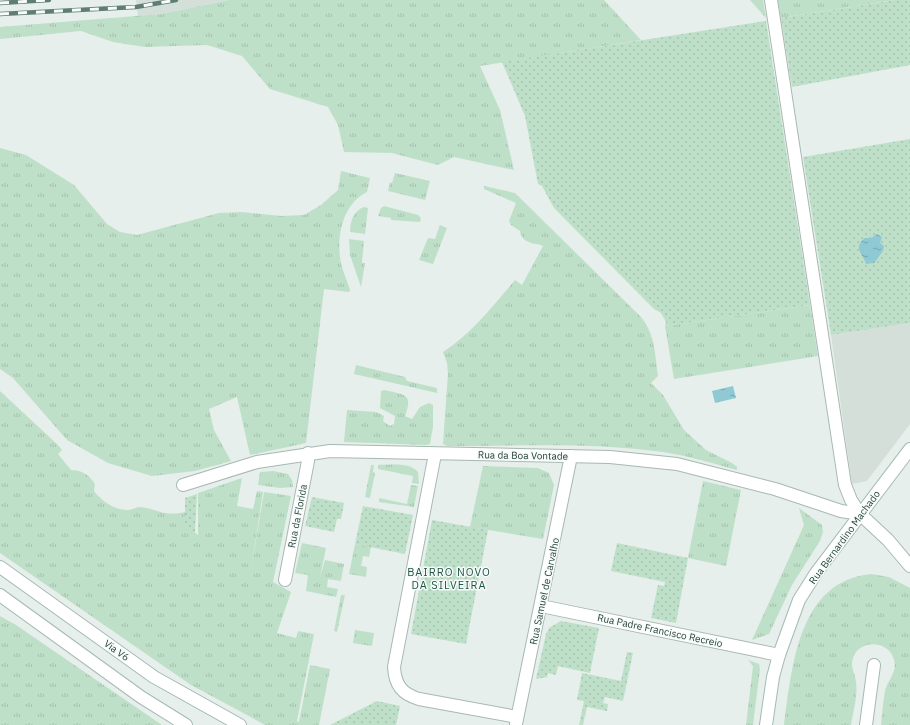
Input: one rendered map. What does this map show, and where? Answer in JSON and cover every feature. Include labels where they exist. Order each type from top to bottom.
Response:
[{"type":"street","points":[[771,0],[845,485],[851,500],[860,514],[888,540],[910,566]]},
{"type":"street","name":"Rua Bernardino Machado","points":[[766,725],[773,677],[779,655],[800,600],[816,573],[910,448]]},
{"type":"street","name":"Rua da Boa Vontade","points":[[183,485],[257,462],[308,453],[355,451],[647,459],[677,464],[775,488],[841,510],[860,514]]},
{"type":"street","name":"Rua da Florida","points":[[285,580],[308,461],[308,453]]},
{"type":"street","points":[[435,454],[394,667],[395,678],[399,689],[408,696],[516,721]]},
{"type":"street","name":"Rua Samuel de Carvalho","points":[[516,721],[571,456]]},
{"type":"street","name":"Via V6","points":[[0,567],[154,677],[240,725]]},
{"type":"street","points":[[0,595],[141,697],[186,725]]},
{"type":"street","name":"Rua Padre Francisco Recreio","points":[[541,606],[779,655]]},
{"type":"street","points":[[866,725],[874,666]]},
{"type":"shaded area","points":[[136,0],[229,0],[161,14],[138,16]]},
{"type":"shaded area","points":[[910,323],[910,424],[867,481],[852,484],[831,335]]},
{"type":"green space","points":[[229,0],[604,0],[641,40],[480,66],[500,110],[514,170],[454,157],[438,165],[392,153],[344,152],[338,125],[328,107],[270,89],[242,56],[207,45],[145,47],[113,42],[81,31],[0,39],[0,27],[161,14]]},
{"type":"green space","points":[[750,0],[763,0],[766,18]]},
{"type":"green space","points":[[778,0],[894,0],[781,18]]},
{"type":"green space","points":[[895,0],[910,0],[910,65],[792,87],[781,18]]},
{"type":"green space","points":[[766,21],[810,305],[665,326],[666,322],[661,313],[654,309],[554,208],[542,186],[538,184],[525,116],[502,62]]},
{"type":"green space","points":[[910,139],[910,323],[831,335],[803,157]]},
{"type":"green space","points":[[0,148],[26,155],[74,185],[107,224],[120,232],[137,235],[219,213],[242,212],[281,216],[304,215],[321,205],[338,190],[341,171],[370,178],[367,192],[353,203],[341,229],[339,248],[343,270],[350,290],[349,292],[324,289],[306,443],[250,455],[237,397],[209,409],[214,430],[231,461],[195,471],[152,476],[108,463],[67,440],[13,378],[0,369]]},
{"type":"green space","points":[[395,173],[430,181],[425,200],[388,191],[390,182],[392,183]]},
{"type":"green space","points":[[484,186],[515,193],[640,316],[649,329],[654,344],[658,376],[651,383],[663,395],[684,430],[706,450],[732,463],[737,467],[737,470],[663,452],[636,449],[555,445],[447,446],[443,444],[448,373],[447,363],[443,352],[463,337],[490,310],[515,280],[522,285],[543,246],[526,241],[521,236],[520,231],[511,225],[509,221],[516,203],[484,189]]},
{"type":"green space","points":[[384,206],[418,215],[421,218],[420,222],[391,220],[391,218],[378,216],[381,208]]},
{"type":"green space","points":[[364,207],[368,208],[365,234],[350,232],[353,217],[357,211]]},
{"type":"green space","points":[[440,225],[447,228],[433,264],[419,260],[428,238],[435,239]]},
{"type":"green space","points":[[349,239],[364,241],[362,263],[365,263],[361,287],[350,255]]},
{"type":"green space","points":[[810,305],[818,356],[674,379],[665,326]]},
{"type":"green space","points":[[356,365],[405,377],[407,381],[437,388],[437,393],[354,374]]},
{"type":"green space","points":[[384,390],[402,394],[408,399],[408,408],[405,416],[412,419],[420,407],[429,403],[433,405],[433,427],[430,444],[344,442],[347,410],[376,412],[384,416],[383,421],[390,426],[394,424],[395,416],[380,408],[381,391]]},
{"type":"green space","points":[[0,391],[59,446],[62,450],[58,454],[71,470],[82,472],[88,476],[95,484],[94,491],[97,495],[113,507],[128,510],[140,507],[172,514],[185,512],[185,525],[198,535],[198,493],[242,478],[237,506],[253,509],[257,491],[263,492],[251,570],[264,492],[291,496],[273,582],[291,592],[277,633],[296,638],[298,631],[314,634],[297,721],[299,722],[310,665],[330,669],[319,725],[265,725],[191,685],[0,553]]},
{"type":"green space","points":[[371,465],[374,465],[373,472],[375,473],[370,498],[365,497]]},
{"type":"green space","points":[[378,465],[405,465],[410,467],[418,472],[419,484],[412,483],[413,476],[378,469]]},
{"type":"green space","points":[[483,466],[538,468],[549,473],[554,485],[543,539],[470,527]]},
{"type":"green space","points":[[273,471],[288,474],[292,480],[293,487],[280,488],[258,485],[260,472]]},
{"type":"green space","points":[[703,481],[741,490],[726,566],[688,558]]},
{"type":"green space","points":[[411,485],[418,486],[414,507],[379,502],[379,498],[407,504]]},
{"type":"green space","points":[[197,494],[195,534],[185,525],[185,498]]},
{"type":"green space","points":[[312,497],[344,503],[341,519],[337,519],[334,532],[305,526]]},
{"type":"green space","points":[[363,506],[413,515],[405,554],[355,544]]},
{"type":"green space","points":[[799,508],[822,525],[823,532],[820,541],[792,585],[769,634],[752,640],[804,525]]},
{"type":"green space","points":[[432,520],[488,530],[466,644],[411,634]]},
{"type":"green space","points":[[302,543],[326,548],[320,577],[325,560],[344,564],[341,581],[328,579],[327,587],[338,589],[336,597],[306,591],[308,575],[295,573]]},
{"type":"green space","points":[[617,543],[688,558],[676,623],[651,618],[658,585],[664,586],[665,582],[611,571]]},
{"type":"green space","points":[[355,544],[371,547],[369,557],[363,556],[361,566],[367,567],[366,577],[349,574]]},
{"type":"green space","points":[[871,574],[889,577],[910,588],[910,725],[881,725],[885,691],[894,671],[895,662],[890,651],[885,647],[873,644],[866,645],[861,648],[856,652],[853,658],[852,668],[856,682],[856,693],[851,725],[784,725],[796,654],[803,630],[814,610],[828,592],[847,580]]},
{"type":"green space","points":[[341,595],[345,595],[337,632],[334,631]]},
{"type":"green space","points":[[0,616],[16,625],[162,725],[0,725]]},
{"type":"green space","points":[[561,621],[599,628],[590,673],[558,666],[556,675],[548,673],[547,677],[536,679],[546,634],[549,628]]},
{"type":"green space","points":[[355,630],[374,633],[372,646],[353,643]]},
{"type":"green space","points":[[627,652],[633,653],[623,701],[605,697],[603,703],[608,704],[607,711],[587,707],[583,725],[579,725],[584,701],[577,700],[582,673],[621,681]]},
{"type":"green space","points":[[748,660],[759,664],[760,669],[753,725],[746,725],[753,666]]},
{"type":"green space","points":[[377,701],[400,706],[396,725],[330,725]]},
{"type":"water","points":[[877,234],[882,237],[880,243],[884,246],[883,251],[874,263],[866,264],[859,245],[865,238],[871,238]]},
{"type":"water","points":[[733,386],[736,398],[715,403],[712,391]]},
{"type":"railway","points":[[0,3],[49,0]]},
{"type":"railway","points":[[0,14],[136,7],[176,0]]},
{"type":"district","name":"BAIRRO NOVO DA SILVEIRA","points":[[449,578]]}]
